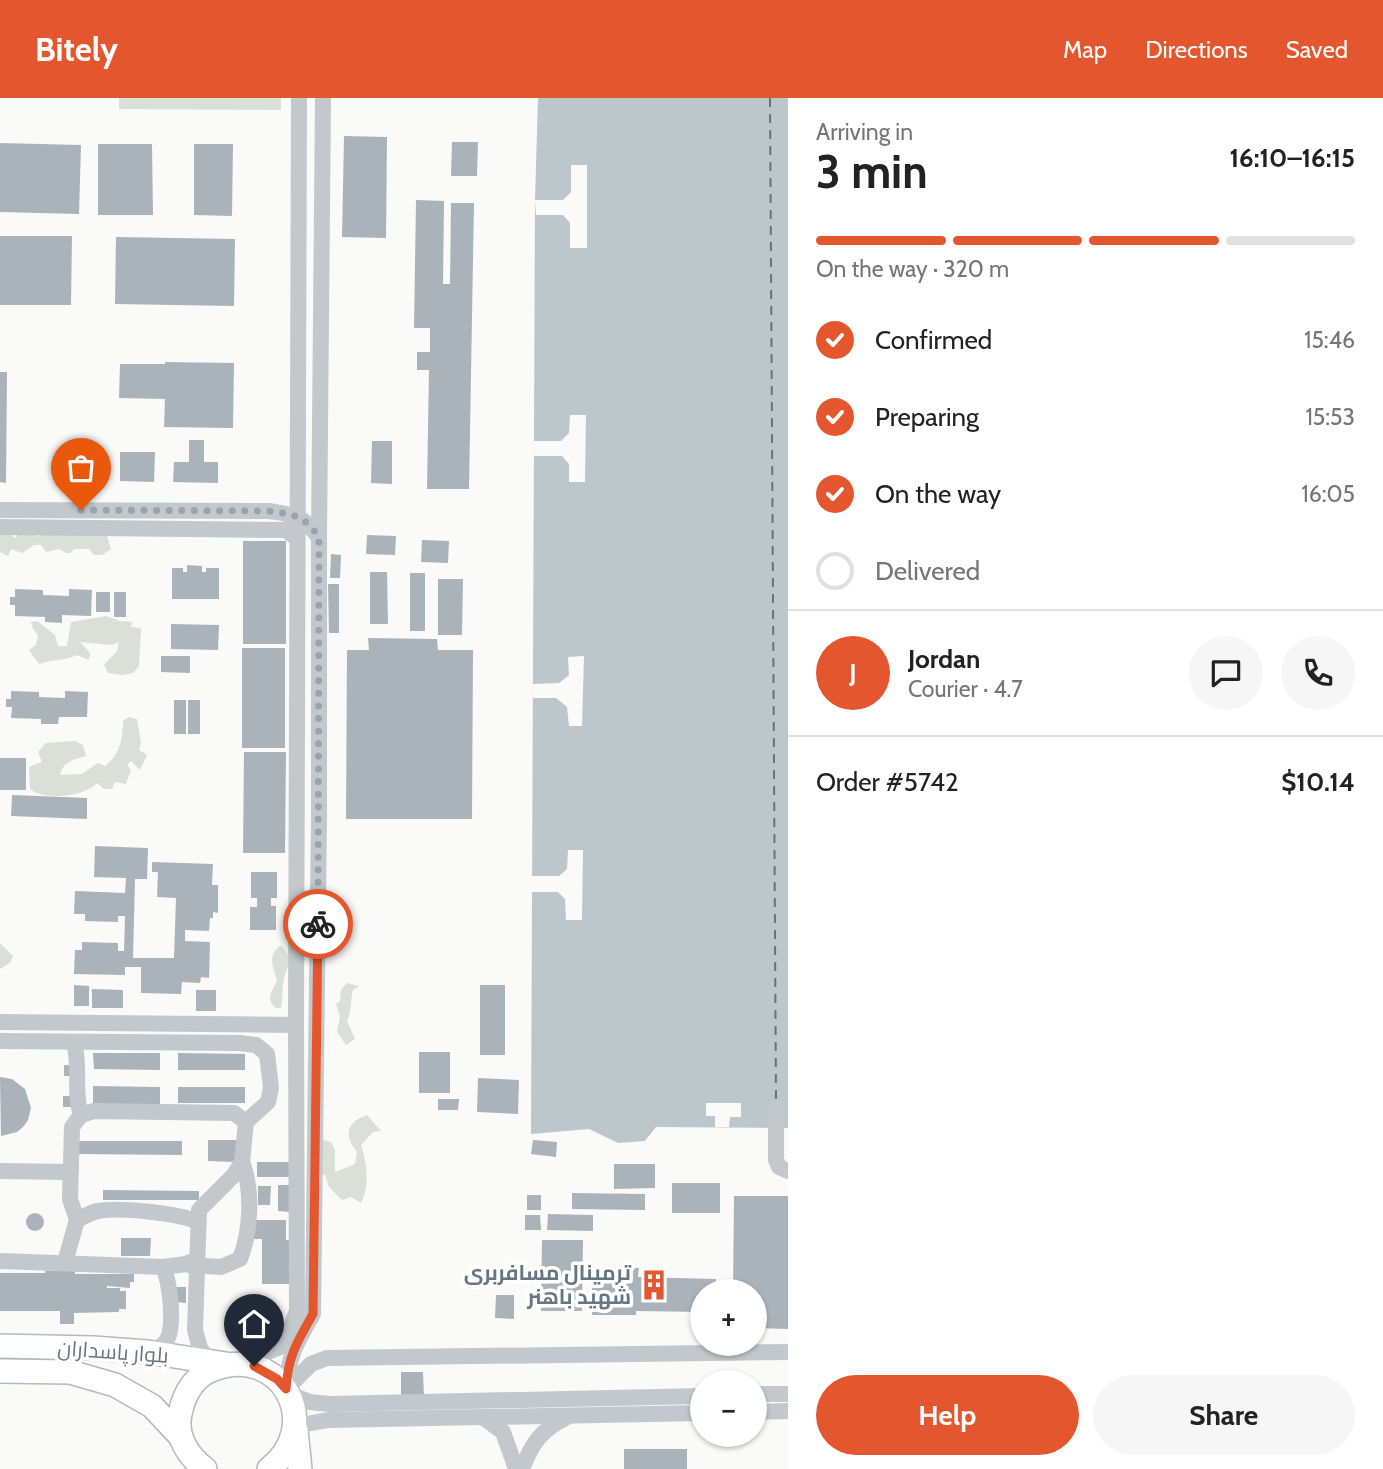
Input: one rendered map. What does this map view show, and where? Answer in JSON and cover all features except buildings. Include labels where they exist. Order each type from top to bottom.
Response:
[{"type":"highway","name":"بلوار پاسداران","points":[[0,1346],[148,1352],[226,1363],[267,1371],[287,1392]]},
{"type":"highway","points":[[181,1437],[179,1418],[183,1400],[193,1383],[208,1371],[226,1363]]},
{"type":"highway","name":"بلوار پاسداران","points":[[0,1371],[70,1372],[115,1385],[152,1406],[181,1437],[200,1467]]},
{"type":"highway","points":[[287,1392],[293,1405],[300,1469]]},
{"type":"highway","points":[[269,1469],[280,1460],[291,1444],[295,1426]]},
{"type":"street","points":[[242,1162],[233,1176],[199,1210],[193,1263],[195,1330],[200,1348],[226,1363],[285,1345],[297,1310],[296,527],[299,98]]},
{"type":"street","points":[[287,1392],[288,1366],[292,1352],[313,1314],[323,98]]},
{"type":"street","points":[[0,527],[296,527],[313,520],[319,507]]},
{"type":"street","points":[[0,510],[269,511],[319,537]]},
{"type":"street","points":[[0,1022],[296,1025]]},
{"type":"street","points":[[0,1041],[256,1045],[267,1054],[271,1088],[268,1101],[246,1122],[242,1162],[247,1175],[247,1242],[240,1259],[221,1267],[193,1263],[163,1267],[0,1261]]},
{"type":"street","points":[[74,1043],[77,1053],[77,1105],[80,1115]]},
{"type":"street","points":[[776,1108],[776,1160],[779,1167],[788,1171]]},
{"type":"street","points":[[65,1262],[78,1220],[70,1199],[70,1172],[72,1127],[80,1115],[94,1111],[234,1113],[246,1122]]},
{"type":"street","points":[[0,1171],[70,1172]]},
{"type":"street","points":[[78,1220],[98,1211],[184,1216],[198,1222]]},
{"type":"street","points":[[148,1352],[158,1349],[166,1342],[170,1329],[169,1279],[163,1267]]},
{"type":"street","points":[[287,1392],[311,1364],[327,1357],[788,1352]]},
{"type":"street","points":[[287,1392],[310,1402],[329,1404],[690,1396]]},
{"type":"street","points":[[767,1394],[788,1394]]},
{"type":"street","points":[[767,1412],[788,1411]]},
{"type":"street","points":[[295,1426],[328,1420],[690,1413]]},
{"type":"street","points":[[522,1469],[532,1445],[551,1425],[568,1416]]},
{"type":"street","points":[[484,1418],[503,1432],[516,1469]]},
{"type":"shaded area","points":[[119,98],[281,98],[281,110],[119,109]]},
{"type":"shaded area","points":[[538,98],[788,98],[788,1128],[656,1127],[645,1141],[618,1143],[589,1129],[531,1134],[535,200]]},
{"type":"shaded area","points":[[30,531],[38,537],[42,533],[106,532],[111,549],[102,555],[94,555],[89,549],[74,549],[71,553],[59,549],[46,552],[41,545],[34,545],[22,553],[11,549],[8,556],[0,552],[0,532],[7,532],[15,538],[19,533]]},
{"type":"shaded area","points":[[106,616],[132,622],[131,627],[141,628],[139,666],[133,673],[108,673],[104,665],[117,651],[119,642],[111,645],[80,642],[90,653],[89,660],[77,655],[39,664],[29,650],[36,645],[38,636],[31,622],[37,621],[55,635],[58,646],[67,646],[71,622]]},
{"type":"shaded area","points":[[129,717],[137,719],[141,743],[139,750],[147,755],[140,770],[131,761],[127,765],[131,770],[126,784],[115,782],[112,789],[104,789],[97,783],[83,792],[64,796],[45,795],[30,789],[29,767],[42,762],[38,752],[46,743],[75,741],[83,745],[86,756],[66,764],[60,775],[82,774],[98,763],[105,766],[110,762],[121,740],[123,721]]},
{"type":"shaded area","points":[[0,943],[13,956],[10,963],[0,969]]},
{"type":"shaded area","points":[[281,945],[286,951],[289,964],[284,978],[281,1008],[276,1008],[270,999],[277,981],[272,958]]},
{"type":"shaded area","points":[[347,983],[359,986],[353,990],[347,1021],[355,1039],[346,1045],[337,1032],[340,1017],[336,1004],[340,1001],[341,990]]},
{"type":"shaded area","points":[[367,1115],[381,1131],[373,1132],[361,1145],[367,1174],[364,1196],[361,1203],[351,1197],[342,1200],[329,1187],[325,1175],[319,1172],[320,1146],[324,1140],[331,1142],[335,1150],[335,1172],[355,1164],[357,1152],[350,1140],[349,1130],[355,1121]]},
{"type":"pier","points":[[571,165],[587,165],[587,248],[570,248],[570,223],[563,215],[536,215],[535,200],[563,200],[571,192]]},
{"type":"pier","points":[[570,415],[586,415],[585,482],[569,482],[569,464],[562,456],[534,456],[534,441],[561,441],[569,433]]},
{"type":"pier","points":[[584,656],[582,726],[569,726],[567,707],[556,698],[533,698],[533,684],[559,683],[569,675],[568,657]]},
{"type":"pier","points":[[568,850],[583,850],[582,920],[566,920],[565,899],[558,892],[532,892],[532,876],[559,876],[567,869]]},
{"type":"pier","points":[[706,1103],[741,1103],[741,1117],[730,1117],[729,1127],[715,1127],[715,1116],[706,1116]]},
{"type":"ferry route","points":[[770,98],[776,1101]]},
{"type":"way so far","points":[[81,510],[269,511],[296,515],[308,523],[319,537],[318,924]]},
{"type":"place","name":"ترمینال مسافربری شهید باهنر","points":[[654,1285]]},
{"type":"route","points":[[254,1366],[267,1371],[286,1389],[292,1352],[313,1314],[318,924]]}]
